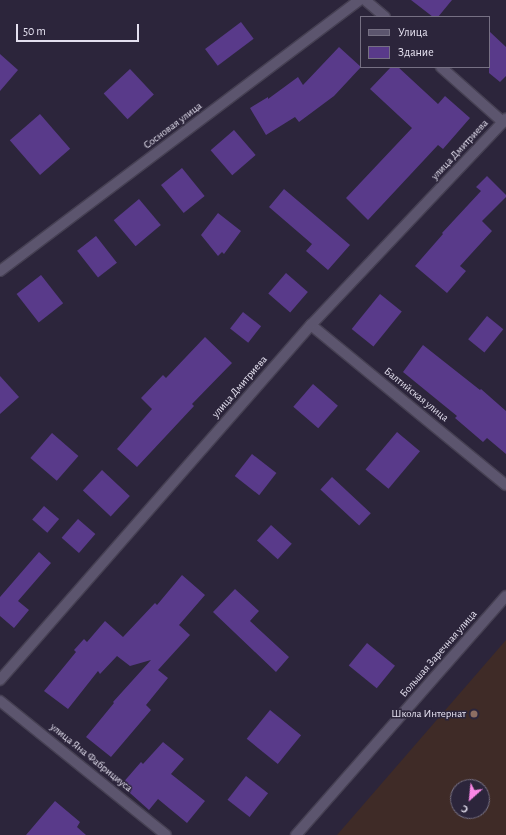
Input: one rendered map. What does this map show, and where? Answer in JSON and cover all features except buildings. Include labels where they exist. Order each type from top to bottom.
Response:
[{"type":"street","name":"Сосновая улица","points":[[0,271],[360,0]]},
{"type":"street","points":[[365,0],[383,16]]},
{"type":"street","points":[[442,68],[504,120]]},
{"type":"street","name":"улица Дмитриева","points":[[0,680],[311,324],[504,120]]},
{"type":"street","name":"Балтийская улица","points":[[311,324],[506,485]]},
{"type":"street","name":"Большая Заречная улица","points":[[296,835],[506,596]]},
{"type":"street","name":"улица Яна Фабрициуса","points":[[0,701],[166,835]]},
{"type":"shaded area","name":"Школа Интернат","points":[[506,640],[506,835],[337,835]]},
{"type":"place","name":"Школа Интернат","points":[[474,714]]}]
